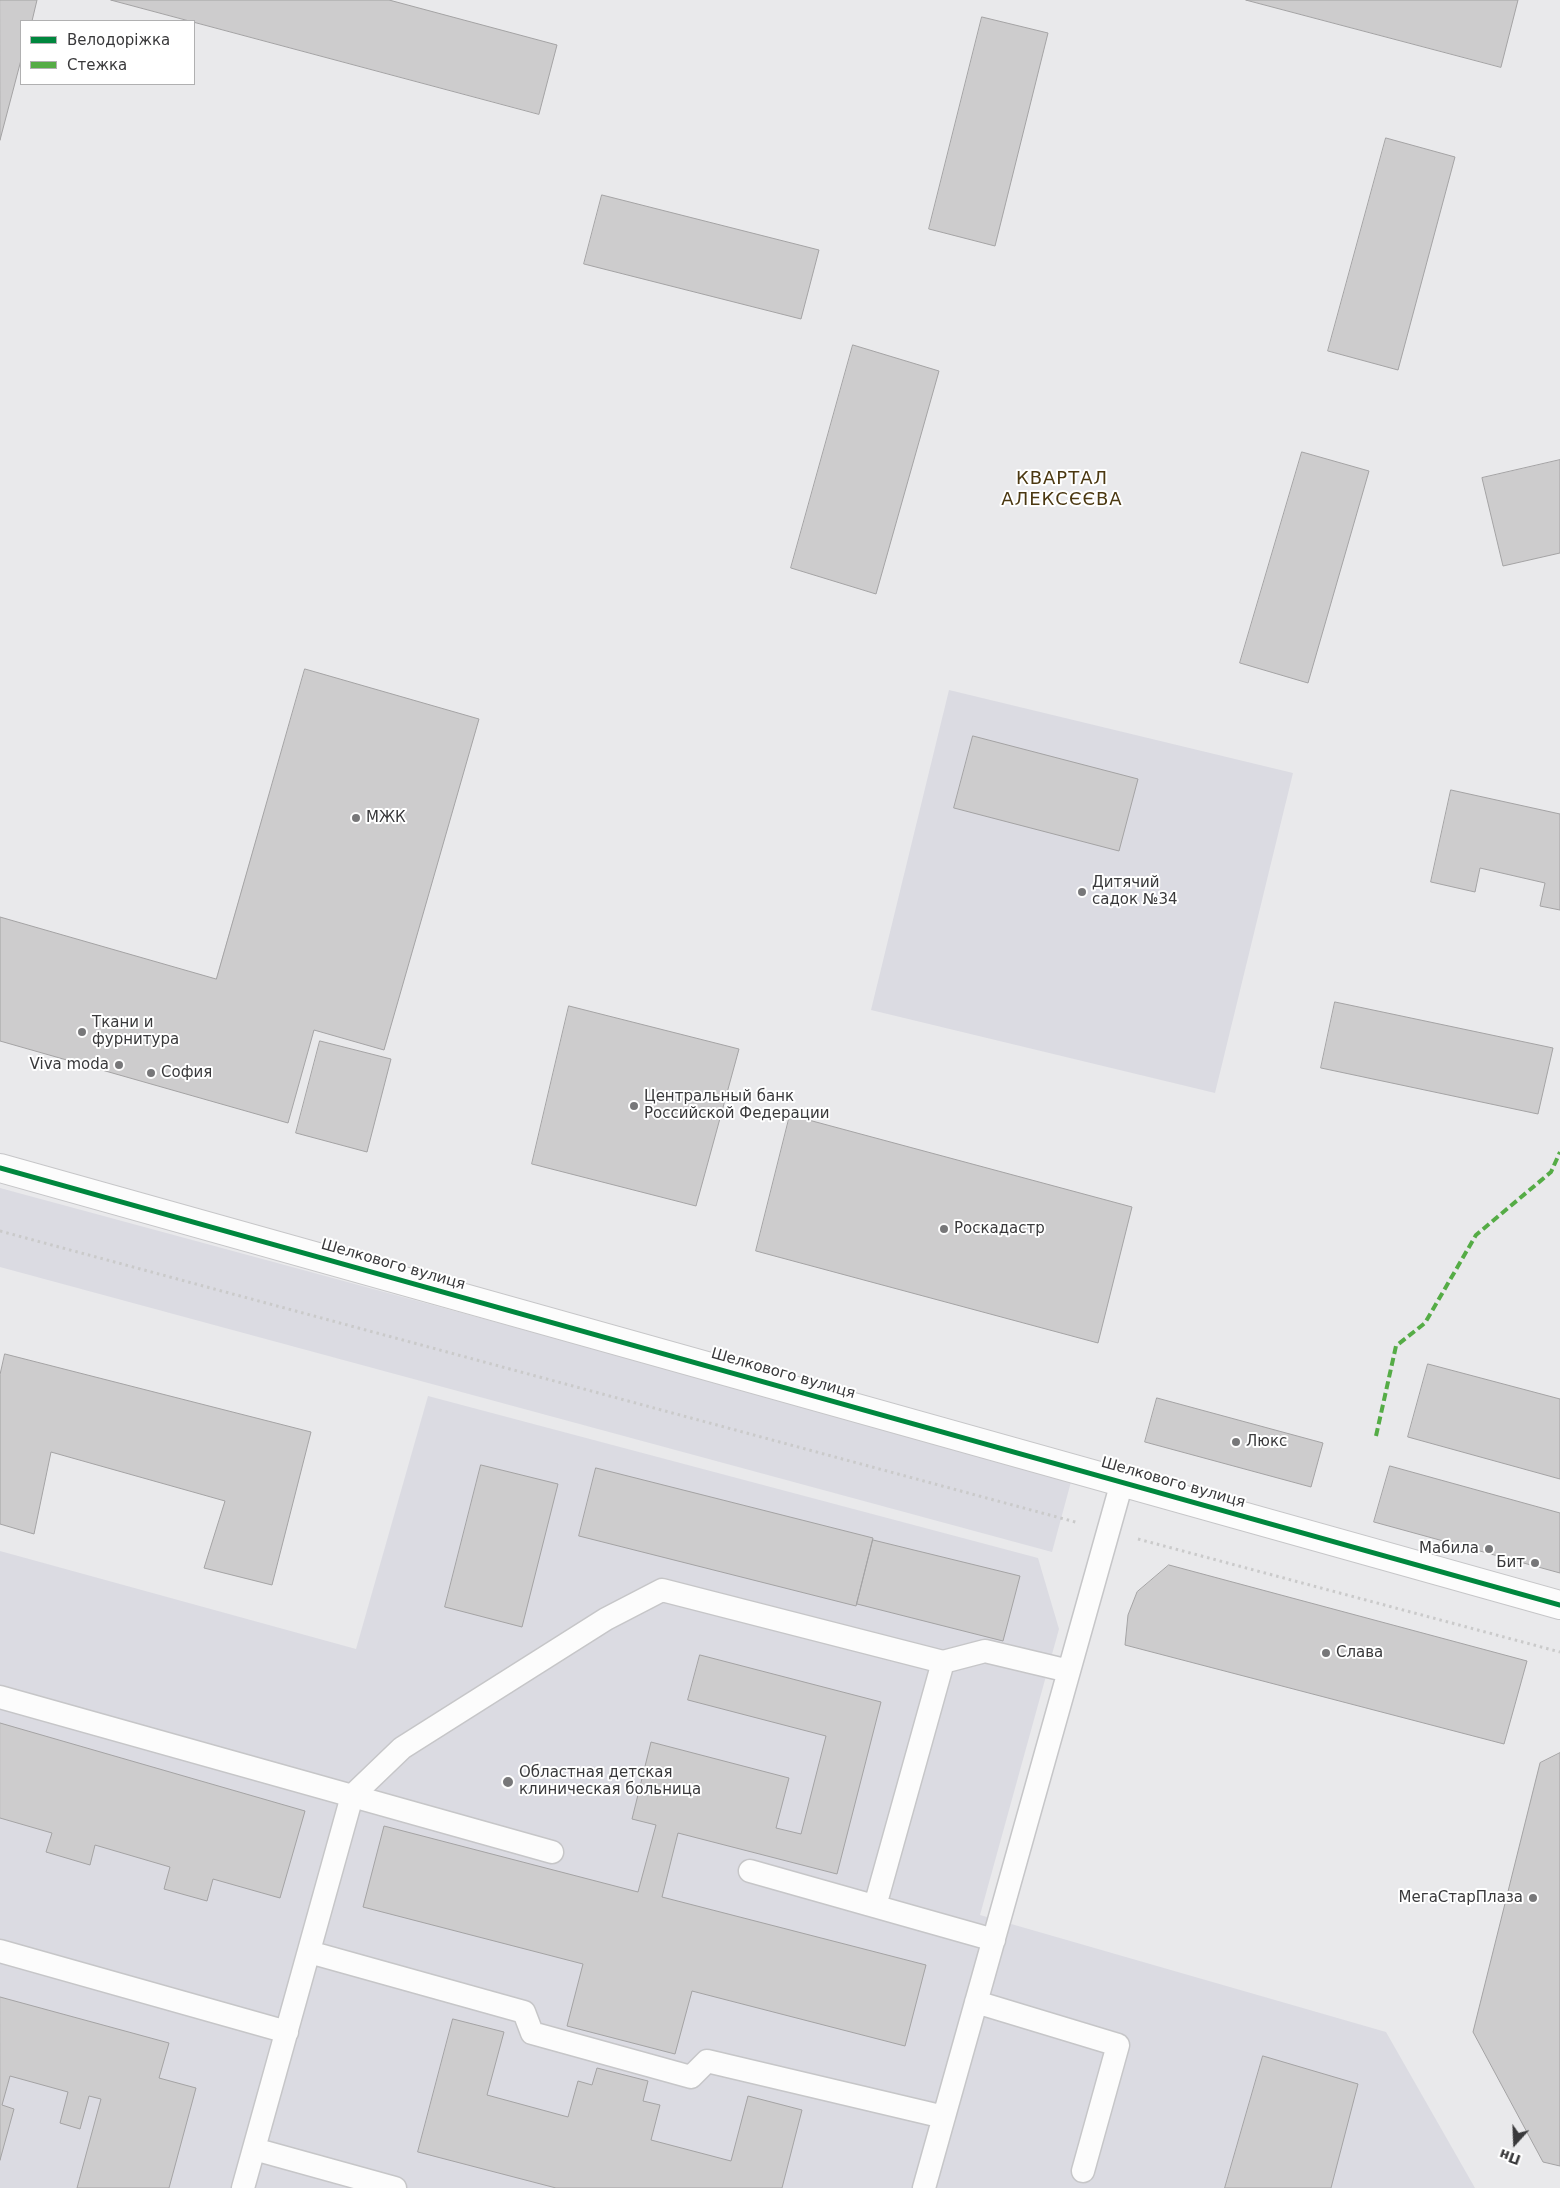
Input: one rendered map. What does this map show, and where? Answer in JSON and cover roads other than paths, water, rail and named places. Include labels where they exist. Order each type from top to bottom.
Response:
[{"type":"street","name":"Шелкового вулиця","points":[[0,1168],[1560,1604]]},
{"type":"lane","points":[[924,2188],[1122,1482]]},
{"type":"lane","points":[[243,2188],[352,1796],[402,1748],[606,1619],[662,1590],[943,1662],[985,1651],[1069,1671]]},
{"type":"lane","points":[[875,1906],[943,1662]]},
{"type":"lane","points":[[0,1697],[552,1852]]},
{"type":"lane","points":[[750,1871],[994,1940]]},
{"type":"lane","points":[[0,1951],[287,2032]]},
{"type":"lane","points":[[309,1952],[524,2012],[532,2033],[691,2077],[707,2061],[944,2116]]},
{"type":"lane","points":[[976,2002],[1118,2045],[1083,2171]]},
{"type":"lane","points":[[254,2149],[395,2188]]},
{"type":"place","name":"МЖК","points":[[356,818]]},
{"type":"place","name":"Дитячий садок №34","points":[[1082,892]]},
{"type":"place","name":"Ткани и фурнитура","points":[[82,1032]]},
{"type":"place","name":"Viva moda","points":[[119,1065]]},
{"type":"place","name":"София","points":[[151,1073]]},
{"type":"place","name":"Центральный банк Российской Федерации","points":[[634,1106]]},
{"type":"place","name":"Роскадастр","points":[[944,1229]]},
{"type":"place","name":"Люкс","points":[[1236,1442]]},
{"type":"place","name":"Мабила","points":[[1489,1549]]},
{"type":"place","name":"Бит","points":[[1535,1563]]},
{"type":"place","name":"Слава","points":[[1326,1653]]},
{"type":"place","name":"Областная детская клиническая больница","points":[[508,1782]]},
{"type":"place","name":"МегаСтарПлаза","points":[[1533,1898]]},
{"type":"district","name":"КВАРТАЛ АЛЕКСЄЄВА","points":[[1062,489]]}]
